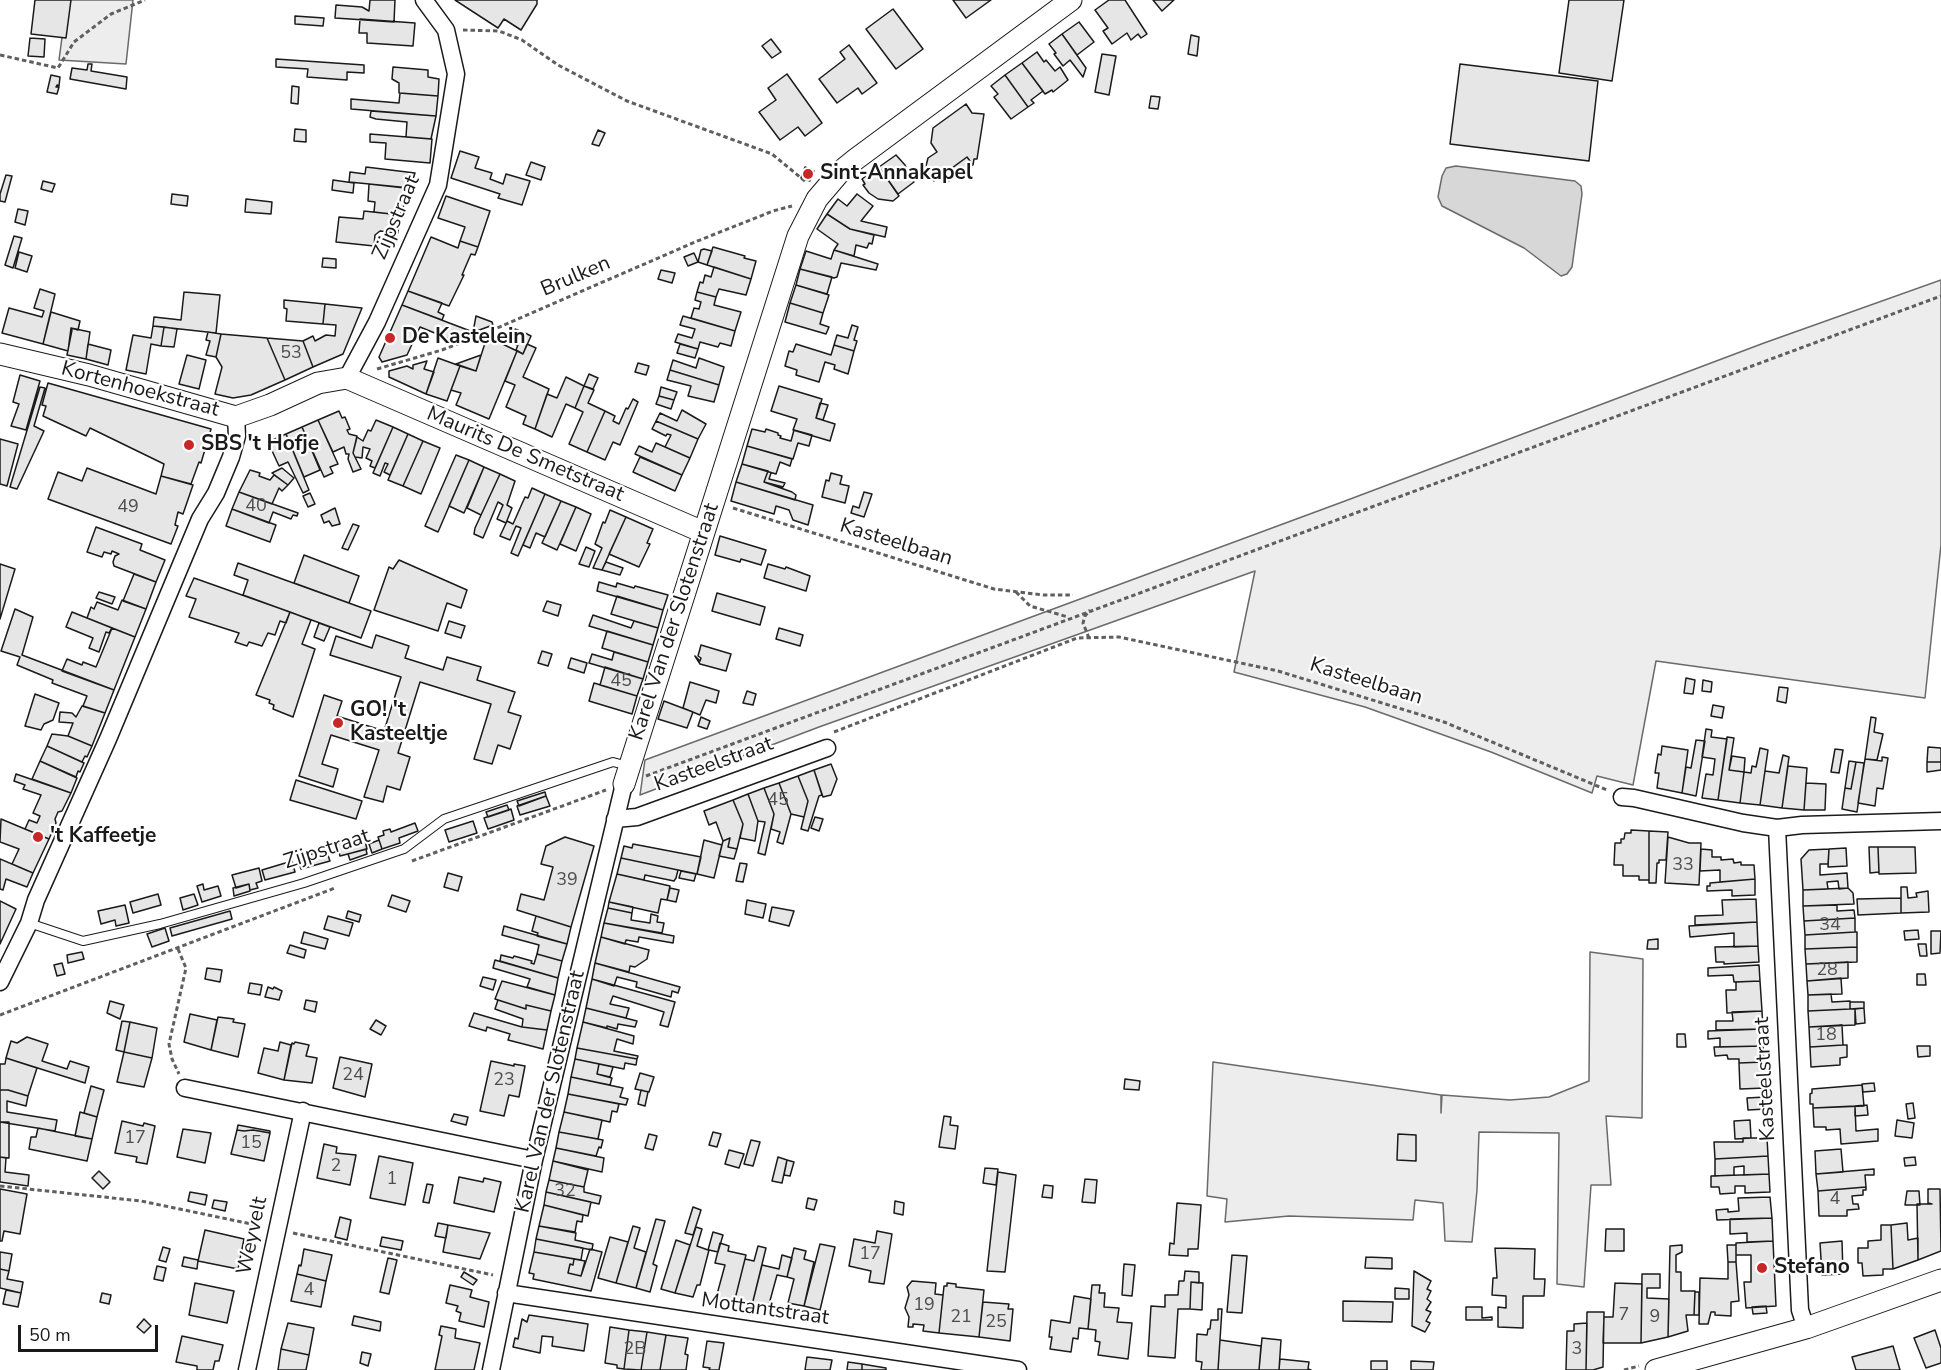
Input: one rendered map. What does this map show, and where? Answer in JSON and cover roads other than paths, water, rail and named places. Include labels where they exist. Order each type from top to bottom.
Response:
[{"type":"street","name":"Zijpstraat","points":[[347,378],[377,322],[438,185],[456,74],[446,30],[424,0]]},
{"type":"street","name":"Karel Van der Slotenstraat","points":[[491,1370],[534,1160],[626,775],[798,236],[820,195],[840,172],[1071,0]]},
{"type":"street","name":"Kortenhoekstraat","points":[[0,354],[89,375],[236,417],[270,405],[318,383],[347,378]]},
{"type":"street","name":"Maurits De Smetstraat","points":[[347,378],[703,532]]},
{"type":"street","points":[[0,982],[108,739],[200,519],[216,493],[237,436],[236,417]]},
{"type":"street","name":"Kasteelstraat","points":[[615,819],[637,817],[827,748]]},
{"type":"street","points":[[1622,798],[1634,798],[1743,823],[1777,828],[1802,825],[1941,821]]},
{"type":"street","name":"Kasteelstraat","points":[[1777,828],[1800,1310],[1806,1328]]},
{"type":"street","points":[[185,1088],[534,1160]]},
{"type":"street","name":"Weyvelt","points":[[247,1370],[303,1111]]},
{"type":"street","points":[[1656,1370],[1806,1328],[1941,1280]]},
{"type":"street","name":"Mottantstraat","points":[[508,1286],[1018,1370]]},
{"type":"lane","name":"Zijpstraat","points":[[28,923],[83,941],[160,924],[304,883],[404,849],[444,819],[613,762],[626,775]]},
{"type":"place","name":"Sint-Annakapel","points":[[808,174]]},
{"type":"place","name":"De Kastelein","points":[[390,338]]},
{"type":"place","name":"SBS 't Hofje","points":[[189,445]]},
{"type":"place","name":"GO! 't Kasteeltje","points":[[338,723]]},
{"type":"place","name":"'t Kaffeetje","points":[[38,837]]},
{"type":"place","name":"Stefano","points":[[1762,1268]]}]
